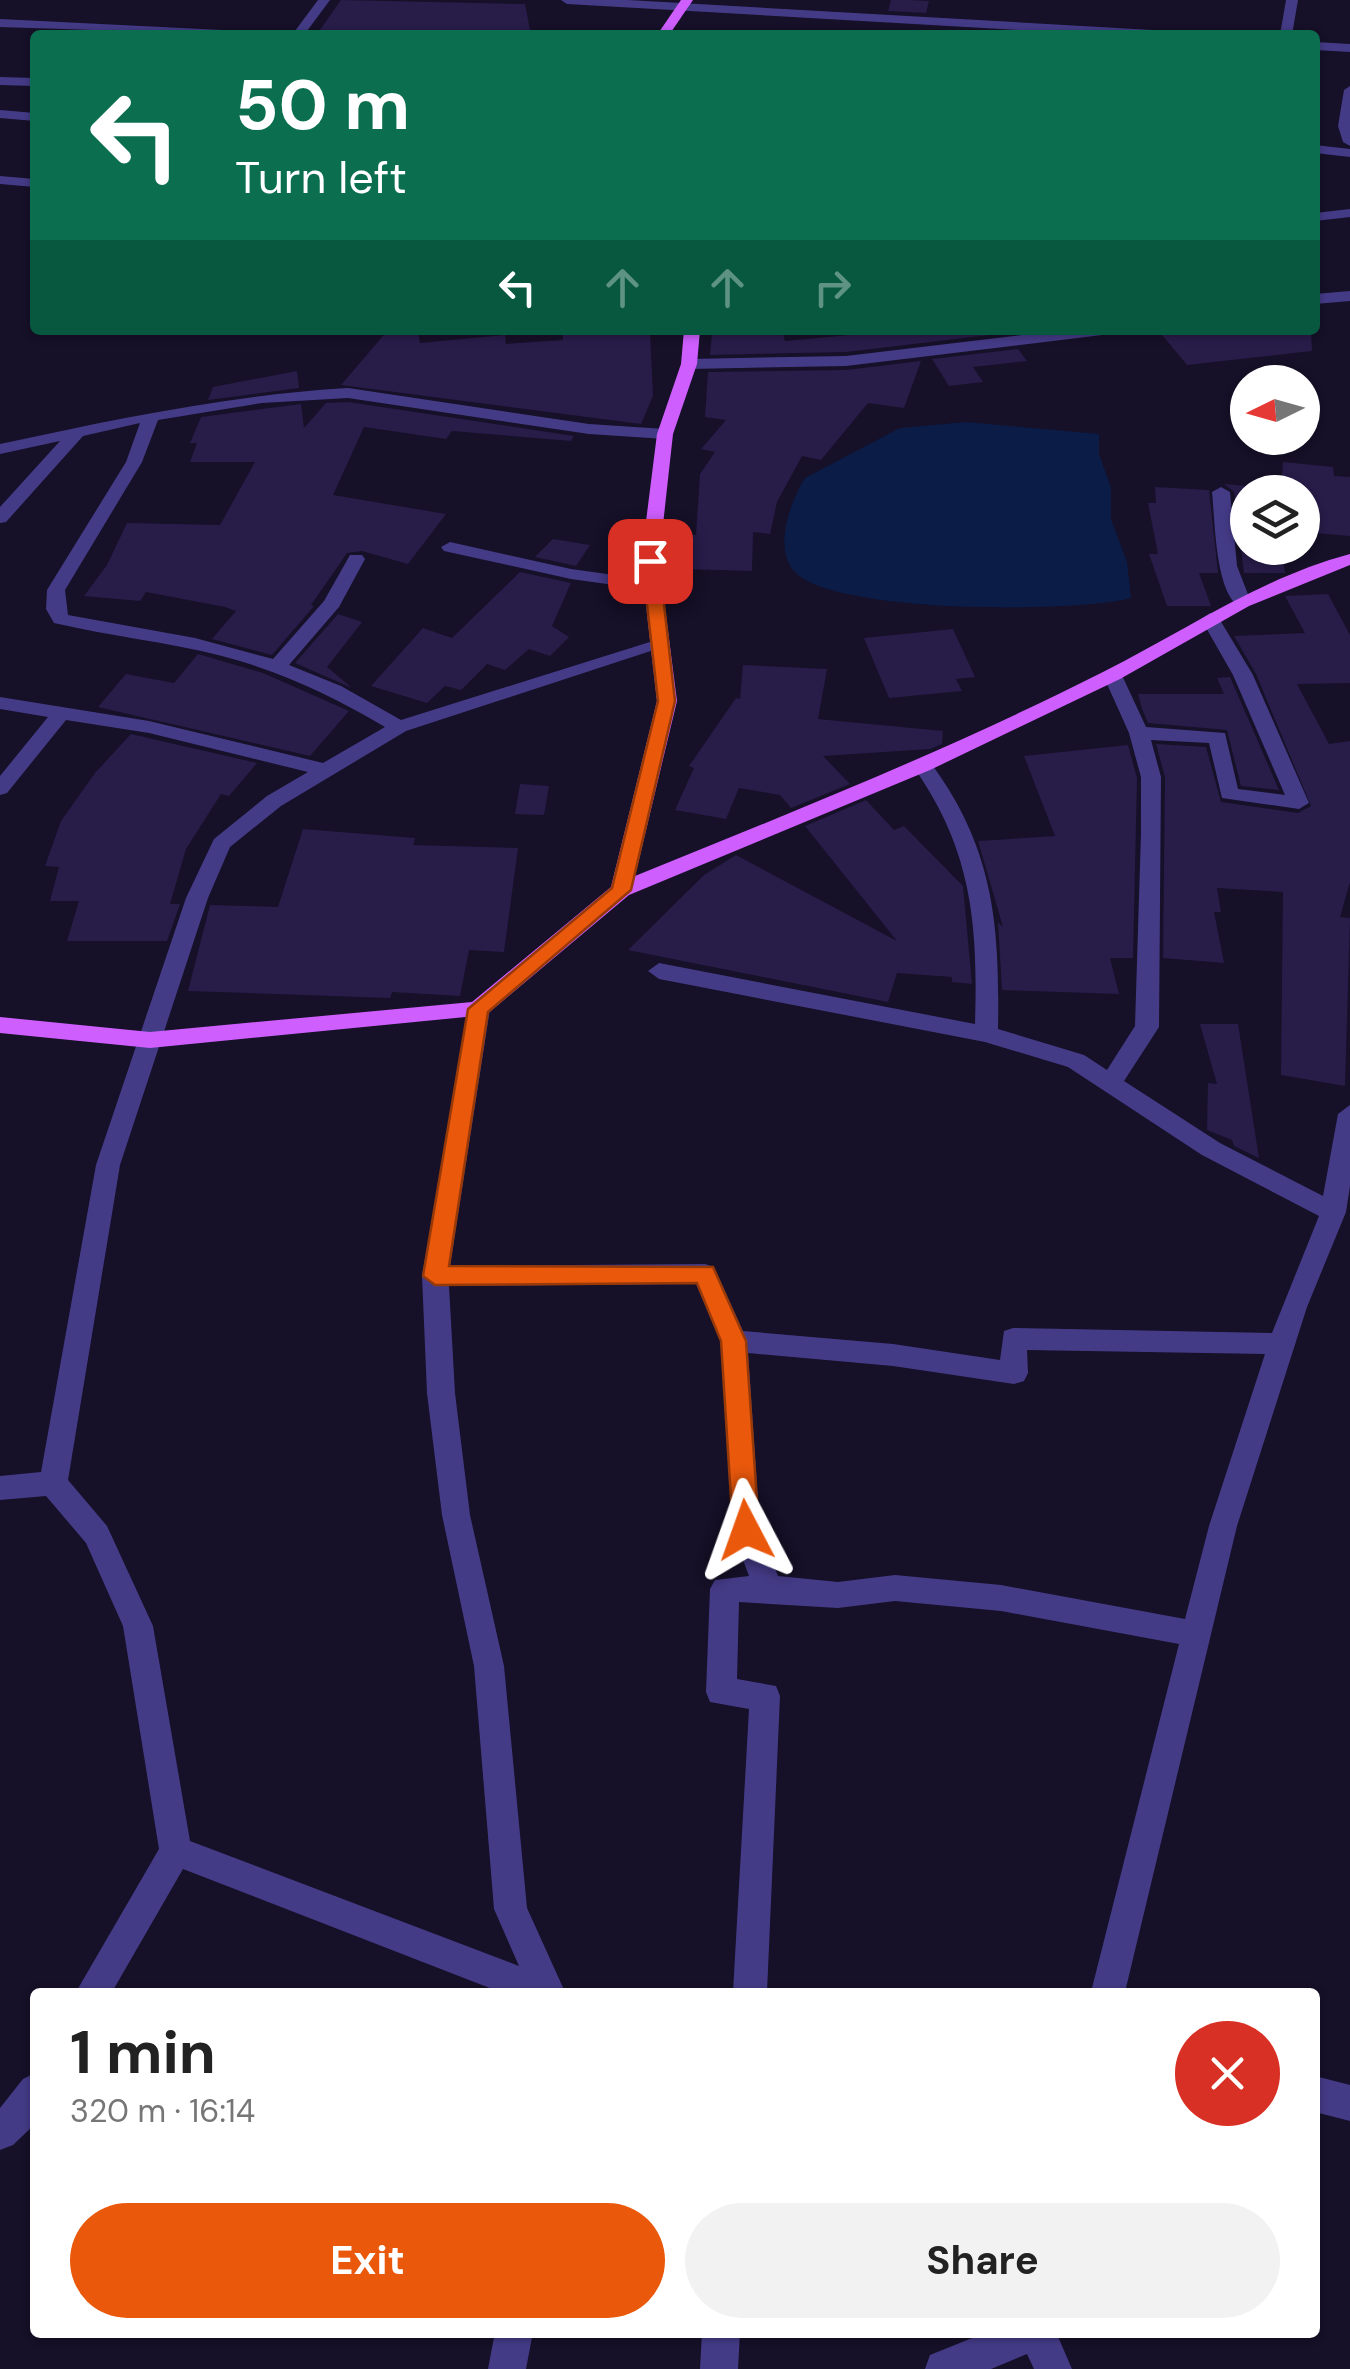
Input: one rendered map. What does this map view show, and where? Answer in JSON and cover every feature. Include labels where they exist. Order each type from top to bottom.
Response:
[{"type":"main road","points":[[667,30],[685,4]]},
{"type":"main road","points":[[621,890],[666,701],[650,585],[656,483],[665,434],[689,364],[692,335]]},
{"type":"main road","points":[[0,1026],[150,1040],[478,1009],[621,890],[923,766],[1112,674],[1242,602],[1350,558]]},
{"type":"street","points":[[302,30],[324,0]]},
{"type":"street","points":[[567,0],[685,4],[814,20],[1028,30]]},
{"type":"street","points":[[814,20],[826,0]]},
{"type":"street","points":[[1287,30],[1292,0]]},
{"type":"street","points":[[0,24],[132,30]]},
{"type":"street","points":[[1320,46],[1350,48]]},
{"type":"street","points":[[0,81],[30,82]]},
{"type":"street","points":[[1350,90],[1345,126],[1350,142]]},
{"type":"street","points":[[0,114],[30,117]]},
{"type":"street","points":[[1320,149],[1350,152]]},
{"type":"street","points":[[0,180],[30,183]]},
{"type":"street","points":[[1320,216],[1350,213]]},
{"type":"street","points":[[1320,299],[1350,296]]},
{"type":"street","points":[[689,364],[846,361],[1061,335]]},
{"type":"street","points":[[0,449],[151,416],[262,398],[348,393],[589,430],[665,434]]},
{"type":"street","points":[[151,416],[134,462],[56,590],[56,609],[61,618],[194,643],[276,668],[322,684],[400,727]]},
{"type":"street","points":[[0,518],[78,432]]},
{"type":"street","points":[[1220,492],[1228,566],[1242,602]]},
{"type":"street","points":[[450,547],[571,574],[650,585]]},
{"type":"street","points":[[276,668],[332,603],[356,559]]},
{"type":"street","points":[[1138,733],[1218,737],[1228,794],[1299,803],[1243,675],[1210,619]]},
{"type":"street","points":[[53,1483],[108,1165],[221,844],[274,801],[400,727],[660,645]]},
{"type":"street","points":[[1111,1082],[1147,1028],[1151,777],[1138,733],[1112,674]]},
{"type":"street","points":[[0,703],[149,727],[325,770]]},
{"type":"street","points":[[0,790],[61,713]]},
{"type":"street","points":[[923,766],[951,800],[978,872],[986,919],[986,1034]]},
{"type":"street","points":[[659,970],[986,1034],[1076,1062],[1337,1227]]},
{"type":"street","points":[[478,1009],[435,1276],[456,1515],[488,1666],[511,1908],[543,1988]]},
{"type":"street","points":[[1109,1988],[1223,1526],[1282,1344],[1337,1227],[1350,1114]]},
{"type":"street","points":[[435,1276],[705,1274],[734,1341],[746,1530],[768,1588]]},
{"type":"street","points":[[734,1341],[893,1355],[1014,1373],[1013,1338],[1282,1344]]},
{"type":"street","points":[[0,1488],[53,1483]]},
{"type":"street","points":[[53,1483],[97,1535],[138,1626],[176,1850],[95,1988]]},
{"type":"street","points":[[750,1988],[766,1696],[722,1692],[725,1589],[768,1588],[838,1595],[895,1588],[1000,1598],[1196,1634]]},
{"type":"street","points":[[176,1850],[535,1988]]},
{"type":"street","points":[[1320,2095],[1350,2103]]},
{"type":"street","points":[[0,2132],[24,2111],[30,2100]]},
{"type":"street","points":[[507,2369],[513,2338]]},
{"type":"street","points":[[719,2369],[721,2338]]},
{"type":"street","points":[[944,2369],[1021,2338]]},
{"type":"street","points":[[1039,2338],[1053,2369]]},
{"type":"water","points":[[966,422],[1099,434],[1099,454],[1111,488],[1111,519],[1127,562],[1131,598],[1010,607],[902,602],[817,585],[794,571],[785,550],[786,524],[805,478],[900,428]]},
{"type":"building","points":[[341,0],[525,4],[530,30],[320,30]]},
{"type":"building","points":[[891,0],[929,1],[926,13],[888,11]]},
{"type":"building","points":[[384,335],[419,335],[420,343],[505,335],[506,344],[563,340],[563,335],[650,335],[653,396],[641,424],[341,385]]},
{"type":"building","points":[[712,335],[783,335],[785,341],[850,335],[989,335],[846,352],[710,355]]},
{"type":"building","points":[[1162,335],[1311,335],[1312,351],[1187,365]]},
{"type":"building","points":[[1018,349],[1027,361],[973,367],[983,382],[949,386],[932,359]]},
{"type":"building","points":[[921,361],[904,408],[868,403],[821,460],[802,456],[777,502],[770,534],[753,532],[752,571],[685,569],[687,535],[696,535],[700,474],[715,452],[701,449],[726,420],[705,417],[708,372],[846,370]]},
{"type":"building","points":[[297,371],[299,388],[208,400],[213,387]]},
{"type":"building","points":[[348,402],[574,436],[571,441],[452,431],[446,439],[364,427],[333,495],[446,514],[408,564],[362,551],[347,553],[311,605],[314,606],[272,655],[212,639],[236,611],[225,607],[146,592],[140,601],[84,596],[107,565],[127,523],[220,525],[255,462],[190,462],[197,443],[190,443],[201,417],[301,404],[304,428],[326,403]]},
{"type":"building","points":[[1283,462],[1333,467],[1334,476],[1350,477],[1350,536],[1320,534],[1320,475],[1282,475]]},
{"type":"building","points":[[1155,487],[1209,490],[1218,573],[1199,573],[1211,606],[1167,606],[1149,554],[1158,554],[1148,503],[1156,503]]},
{"type":"building","points":[[553,539],[590,545],[576,566],[535,557]]},
{"type":"building","points":[[1243,565],[1284,565],[1285,573],[1244,573]]},
{"type":"building","points":[[520,572],[571,583],[552,626],[569,637],[550,656],[529,649],[505,670],[487,664],[461,690],[445,686],[427,703],[371,686],[423,628],[452,638]]},
{"type":"building","points":[[1328,594],[1350,635],[1350,683],[1297,684],[1329,744],[1350,741],[1350,882],[1340,917],[1350,918],[1345,1086],[1281,1075],[1283,892],[1217,888],[1221,912],[1214,912],[1224,963],[1163,958],[1165,777],[1156,744],[1206,747],[1221,802],[1298,813],[1311,806],[1256,674],[1234,636],[1305,633],[1285,596]]},
{"type":"building","points":[[338,614],[362,622],[327,667],[352,688],[295,663]]},
{"type":"building","points":[[953,629],[975,677],[956,679],[962,691],[889,698],[864,638]]},
{"type":"building","points":[[198,654],[263,673],[349,711],[310,756],[98,707],[126,674],[174,683]]},
{"type":"building","points":[[743,665],[827,669],[818,719],[943,731],[942,744],[930,749],[823,756],[850,784],[791,808],[780,795],[739,788],[726,819],[675,810],[694,768],[689,766],[736,698],[740,699]]},
{"type":"building","points":[[1230,677],[1279,790],[1241,786],[1227,730],[1148,723],[1142,709],[1138,694],[1224,694],[1217,678]]},
{"type":"building","points":[[131,734],[257,763],[229,796],[221,794],[186,849],[170,904],[180,904],[167,941],[67,941],[79,901],[50,901],[59,867],[45,866],[61,821],[95,773]]},
{"type":"building","points":[[1128,745],[1137,778],[1133,958],[1110,958],[1119,994],[1002,990],[998,922],[1003,927],[978,841],[1055,836],[1024,756]]},
{"type":"building","points":[[520,784],[549,786],[544,815],[515,814]]},
{"type":"building","points":[[866,800],[894,830],[904,826],[963,886],[972,984],[952,982],[952,977],[897,973],[888,1002],[628,950],[704,875],[736,855],[897,941],[805,826]]},
{"type":"building","points":[[303,829],[415,838],[413,845],[518,848],[504,952],[469,950],[460,996],[392,992],[390,998],[188,991],[210,905],[278,907]]},
{"type":"building","points":[[1200,1024],[1238,1024],[1259,1158],[1234,1146],[1232,1140],[1207,1130],[1208,1083],[1217,1084]]},
{"type":"route","points":[[650,561],[666,701],[621,890],[478,1009],[435,1276],[705,1274],[734,1341],[746,1530]]}]
